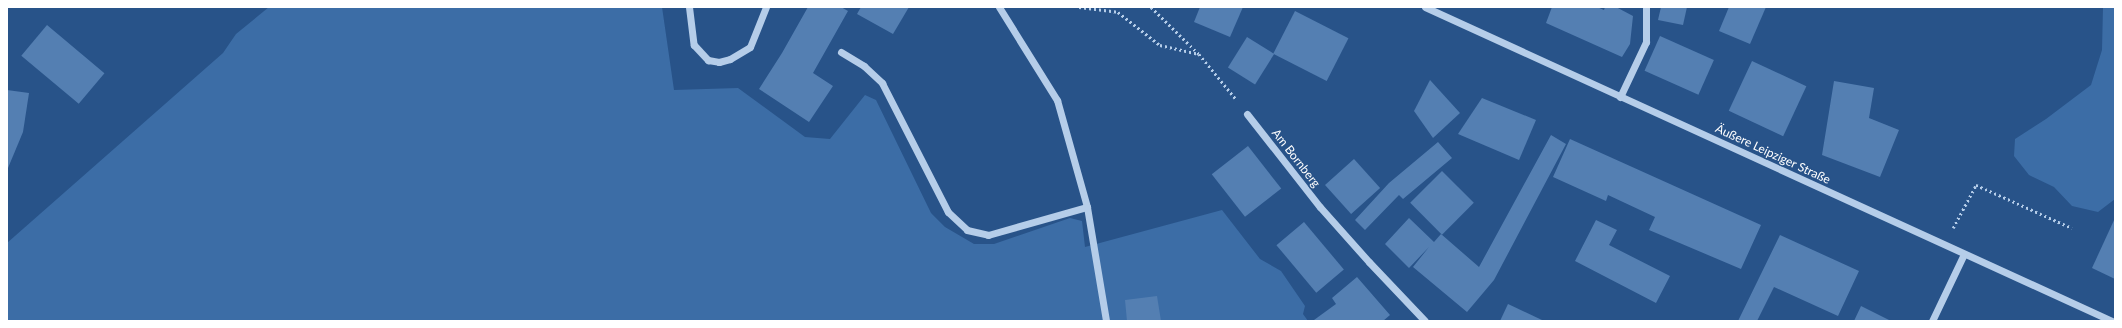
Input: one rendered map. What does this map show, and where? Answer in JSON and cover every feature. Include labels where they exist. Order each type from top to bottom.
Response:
[{"type":"street","points":[[689,7],[694,46],[708,60],[719,62],[730,59],[750,47],[766,7]]},
{"type":"street","points":[[999,7],[1057,100],[1087,206],[1106,321]]},
{"type":"street","name":"Äußere Leipziger Straße","points":[[1425,7],[2112,321]]},
{"type":"street","points":[[1620,97],[1646,42],[1646,7]]},
{"type":"street","points":[[841,52],[864,66],[882,83],[948,212],[967,230],[988,235],[1087,206]]},
{"type":"street","name":"Am Bornberg","points":[[1247,114],[1320,207],[1369,262],[1425,321]]},
{"type":"street","points":[[1932,321],[1964,254]]},
{"type":"path","points":[[1079,7],[1118,12],[1160,45],[1199,54]]},
{"type":"path","points":[[1151,7],[1199,54],[1247,114]]},
{"type":"path","points":[[1944,245],[1976,184],[2072,228]]},
{"type":"shaded area","points":[[269,7],[662,7],[674,90],[738,88],[805,137],[830,139],[865,95],[876,100],[931,213],[945,227],[974,244],[994,244],[1070,218],[1082,221],[1085,247],[1222,210],[1260,259],[1281,271],[1305,306],[1303,314],[1308,321],[7,321],[7,243],[223,53],[236,34]]},
{"type":"shaded area","points":[[2103,7],[2115,7],[2115,199],[2098,212],[2072,206],[2054,187],[2029,175],[2014,156],[2015,139],[2046,119],[2091,85],[2102,50]]},
{"type":"building","points":[[808,7],[841,7],[848,11],[813,73],[833,86],[809,122],[759,89],[782,53]]},
{"type":"building","points":[[861,7],[909,7],[893,34],[857,14]]},
{"type":"building","points":[[1200,7],[1243,7],[1230,37],[1194,22]]},
{"type":"building","points":[[1552,7],[1597,7],[1604,10],[1605,7],[1616,7],[1633,16],[1630,44],[1622,57],[1546,23]]},
{"type":"building","points":[[1661,7],[1687,7],[1683,25],[1658,20]]},
{"type":"building","points":[[1729,7],[1766,7],[1750,44],[1719,31]]},
{"type":"building","points":[[1295,11],[1348,38],[1327,81],[1273,54]]},
{"type":"building","points":[[47,25],[104,73],[79,104],[21,56]]},
{"type":"building","points":[[1660,36],[1714,60],[1698,95],[1645,71]]},
{"type":"building","points":[[1247,37],[1274,54],[1255,84],[1228,68]]},
{"type":"building","points":[[1752,61],[1806,86],[1783,136],[1729,111]]},
{"type":"building","points":[[1430,80],[1460,113],[1433,138],[1414,111]]},
{"type":"building","points":[[1834,81],[1874,88],[1869,118],[1899,130],[1880,177],[1822,155]]},
{"type":"building","points":[[7,90],[29,93],[23,132],[8,168]]},
{"type":"building","points":[[1482,98],[1536,120],[1519,160],[1458,134]]},
{"type":"building","points":[[1551,135],[1566,144],[1494,280],[1467,312],[1413,267],[1429,247],[1409,268],[1385,244],[1409,218],[1434,242],[1441,234],[1479,267]]},
{"type":"building","points":[[1570,139],[1761,225],[1741,269],[1649,230],[1655,217],[1608,195],[1606,201],[1553,177]]},
{"type":"building","points":[[1438,142],[1452,158],[1403,199],[1399,195],[1365,230],[1355,220],[1389,183]]},
{"type":"building","points":[[1248,146],[1281,189],[1245,217],[1212,174]]},
{"type":"building","points":[[1354,159],[1380,188],[1351,214],[1325,185]]},
{"type":"building","points":[[1442,171],[1474,203],[1442,235],[1410,203]]},
{"type":"building","points":[[2115,218],[2115,279],[2092,268]]},
{"type":"building","points":[[1596,220],[1617,230],[1609,245],[1670,276],[1656,303],[1575,261]]},
{"type":"building","points":[[1304,222],[1344,269],[1316,293],[1276,245]]},
{"type":"building","points":[[1780,235],[1859,271],[1838,316],[1774,287],[1757,321],[1738,321]]},
{"type":"building","points":[[1357,277],[1390,315],[1383,321],[1315,321],[1314,320],[1336,304],[1332,298]]},
{"type":"building","points":[[1157,296],[1161,321],[1127,321],[1125,300]]},
{"type":"building","points":[[1508,304],[1542,320],[1500,321]]},
{"type":"building","points":[[1861,306],[1889,320],[1889,321],[1854,321]]}]
